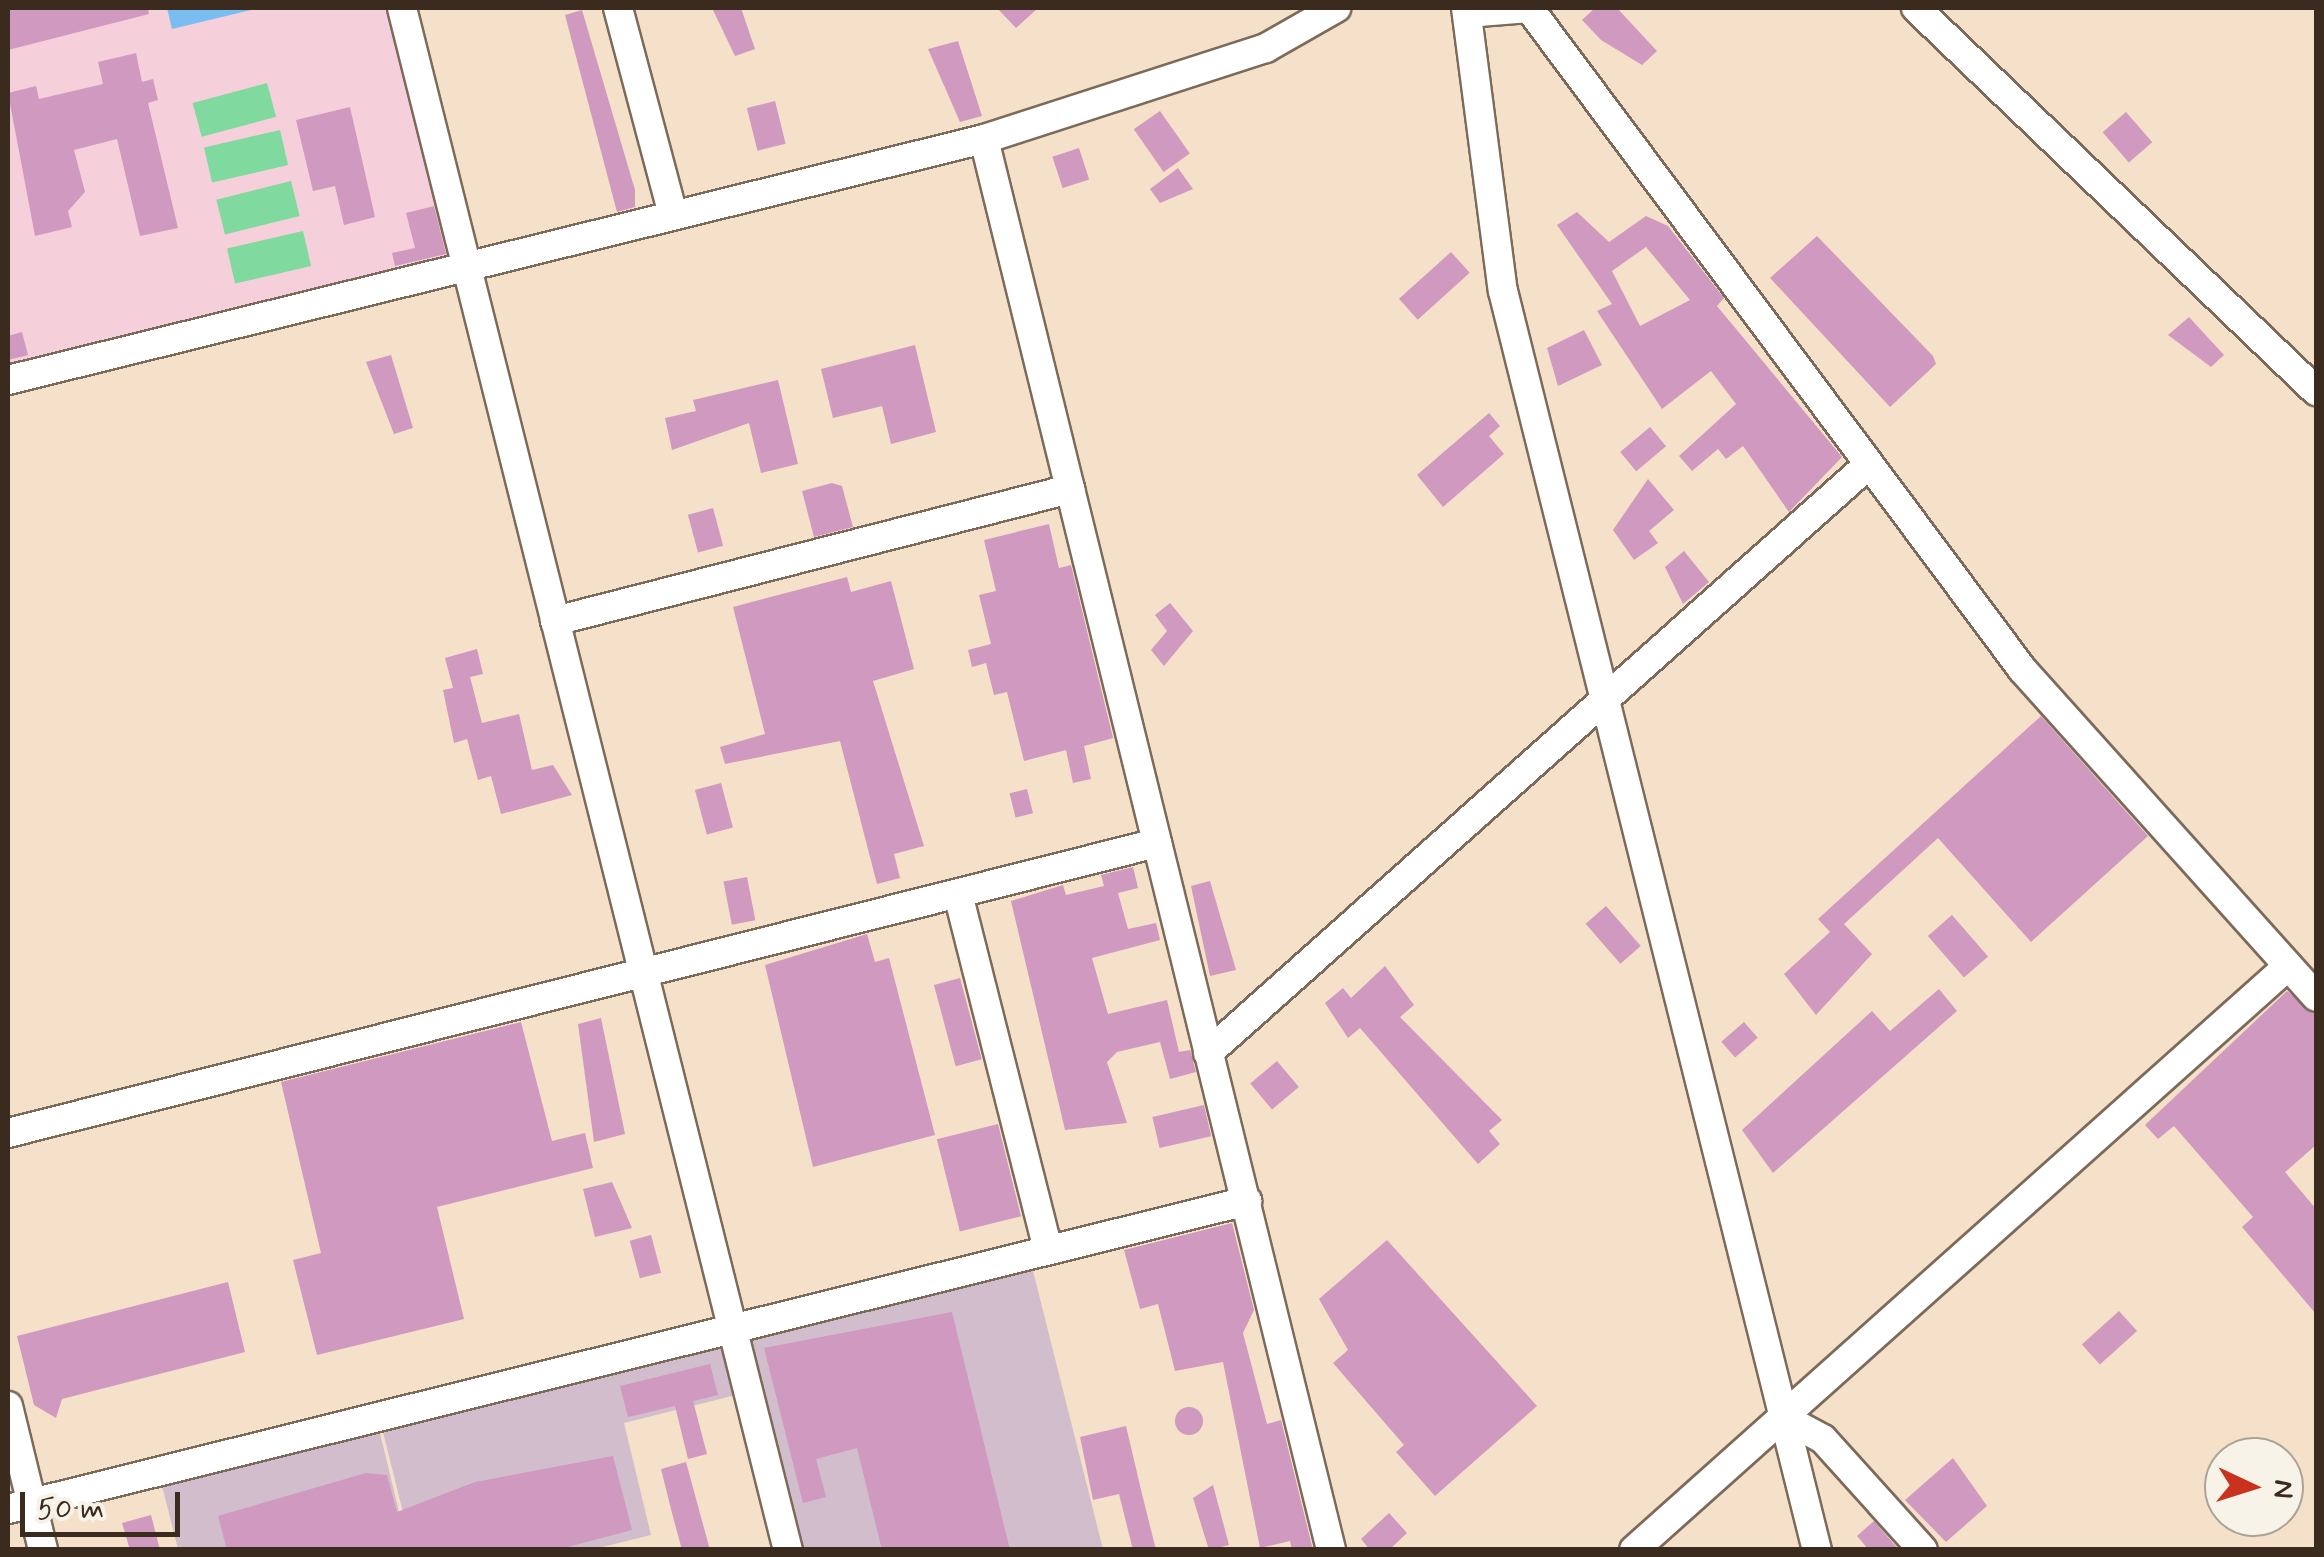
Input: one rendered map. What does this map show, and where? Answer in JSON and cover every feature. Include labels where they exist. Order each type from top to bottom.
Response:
[{"type":"street","points":[[402,8],[788,1550]]},
{"type":"street","points":[[618,8],[673,215]]},
{"type":"street","points":[[8,380],[984,139],[1266,48],[1336,8]]},
{"type":"street","points":[[1816,1550],[1503,292],[1466,10],[1529,8],[2022,669],[2316,997]]},
{"type":"street","points":[[1916,8],[2316,390]]},
{"type":"street","points":[[984,139],[1331,1550]]},
{"type":"street","points":[[1208,1054],[1869,464]]},
{"type":"street","points":[[555,621],[1070,489]]},
{"type":"street","points":[[8,1133],[645,976],[1157,842]]},
{"type":"street","points":[[958,894],[1048,1250]]},
{"type":"street","points":[[1634,1550],[2288,966]]},
{"type":"street","points":[[20,1506],[733,1332],[1246,1201]]},
{"type":"street","points":[[8,1406],[20,1506],[44,1550]]},
{"type":"street","points":[[1784,1418],[1823,1439],[1923,1550]]},
{"type":"shaded area","points":[[8,8],[393,8],[454,258],[8,371]]},
{"type":"shaded area","points":[[1031,1263],[1103,1549],[803,1549],[749,1334]]},
{"type":"shaded area","points":[[714,1345],[730,1355],[740,1394],[624,1423],[651,1535],[594,1549],[412,1549],[382,1428]]},
{"type":"shaded area","points":[[379,1429],[408,1549],[178,1549],[161,1482]]},
{"type":"green space","points":[[267,83],[276,117],[202,137],[193,103]]},
{"type":"green space","points":[[280,130],[288,165],[212,183],[204,148]]},
{"type":"green space","points":[[291,181],[300,216],[225,235],[216,200]]},
{"type":"green space","points":[[303,231],[311,266],[235,284],[227,249]]},
{"type":"water","points":[[167,8],[250,8],[251,10],[172,29]]},
{"type":"building","points":[[8,8],[148,8],[149,14],[8,50]]},
{"type":"building","points":[[712,8],[741,8],[755,49],[735,56]]},
{"type":"building","points":[[997,8],[1038,8],[1016,28]]},
{"type":"building","points":[[1595,8],[1617,8],[1657,51],[1642,65],[1601,40],[1582,20]]},
{"type":"building","points":[[582,10],[635,190],[635,207],[617,212],[565,15]]},
{"type":"building","points":[[958,41],[982,116],[960,122],[928,49]]},
{"type":"building","points":[[136,53],[142,82],[153,79],[158,100],[148,103],[178,228],[140,236],[117,139],[74,150],[85,192],[68,211],[72,227],[35,236],[8,93],[36,86],[39,99],[103,84],[98,62]]},
{"type":"building","points":[[775,101],[786,144],[758,151],[747,108]]},
{"type":"building","points":[[350,107],[375,217],[344,225],[335,186],[313,191],[296,120]]},
{"type":"building","points":[[1160,111],[1190,154],[1164,172],[1134,129]]},
{"type":"building","points":[[2126,112],[2152,142],[2129,163],[2103,132]]},
{"type":"building","points":[[1079,148],[1089,179],[1063,188],[1052,157]]},
{"type":"building","points":[[1178,168],[1193,189],[1160,203],[1150,189]]},
{"type":"building","points":[[434,206],[446,254],[395,266],[392,253],[415,248],[406,213]]},
{"type":"building","points":[[1577,212],[1609,242],[1646,216],[1668,226],[1724,298],[1717,306],[1842,457],[1789,512],[1743,446],[1726,459],[1718,449],[1692,471],[1679,456],[1736,404],[1711,371],[1662,409],[1597,311],[1612,304],[1557,225]],"holes":[[[1646,247],[1690,300],[1640,326],[1612,271]]]},
{"type":"building","points":[[1817,236],[1933,356],[1936,364],[1890,407],[1770,278]]},
{"type":"building","points":[[1451,252],[1470,273],[1418,320],[1399,299]]},
{"type":"building","points":[[2189,317],[2224,355],[2211,367],[2168,335]]},
{"type":"building","points":[[1584,330],[1602,365],[1558,386],[1547,348]]},
{"type":"building","points":[[22,332],[28,355],[8,360],[8,336]]},
{"type":"building","points":[[915,345],[936,432],[891,444],[882,406],[833,418],[821,369]]},
{"type":"building","points":[[391,355],[413,428],[394,434],[366,362]]},
{"type":"building","points":[[778,380],[798,464],[761,473],[749,423],[672,450],[665,418],[696,411],[693,400]]},
{"type":"building","points":[[1489,413],[1500,426],[1489,436],[1504,454],[1443,507],[1417,475]]},
{"type":"building","points":[[1650,427],[1666,446],[1636,471],[1620,452]]},
{"type":"building","points":[[1648,479],[1674,510],[1649,531],[1658,543],[1634,560],[1613,530]]},
{"type":"building","points":[[832,483],[842,486],[853,527],[814,537],[802,491]]},
{"type":"building","points":[[713,508],[723,546],[698,552],[688,515]]},
{"type":"building","points":[[1049,524],[1059,568],[1071,565],[1113,738],[1084,746],[1091,779],[1073,783],[1066,750],[1024,761],[1007,692],[994,695],[986,663],[972,667],[968,650],[991,644],[979,595],[996,591],[984,540]]},
{"type":"building","points":[[1684,551],[1709,582],[1683,604],[1665,567]]},
{"type":"building","points":[[847,577],[851,592],[891,581],[914,669],[873,681],[924,846],[894,854],[900,878],[877,884],[840,741],[725,764],[720,747],[765,734],[733,607]]},
{"type":"building","points":[[1170,603],[1193,631],[1164,666],[1151,650],[1167,631],[1155,615]]},
{"type":"building","points":[[477,649],[483,674],[470,677],[482,723],[519,714],[532,770],[553,765],[572,795],[501,814],[491,776],[478,780],[467,739],[454,743],[443,690],[453,688],[445,658]]},
{"type":"building","points":[[2041,716],[2148,836],[2031,942],[1938,838],[1844,924],[1872,954],[1816,1015],[1784,974],[1830,932],[1818,919]]},
{"type":"building","points":[[721,783],[733,827],[707,834],[695,790]]},
{"type":"building","points":[[1027,789],[1033,813],[1016,818],[1010,793]]},
{"type":"building","points":[[1133,867],[1138,888],[1118,893],[1128,929],[1156,923],[1160,940],[1092,958],[1108,1014],[1167,1000],[1179,1052],[1190,1050],[1196,1072],[1170,1079],[1160,1042],[1117,1052],[1107,1062],[1127,1123],[1065,1130],[1011,901],[1063,885],[1066,895],[1104,886],[1101,875]]},
{"type":"building","points":[[747,877],[755,920],[732,925],[723,882]]},
{"type":"building","points":[[1210,881],[1236,970],[1210,976],[1191,886]]},
{"type":"building","points":[[1606,906],[1641,946],[1620,964],[1586,924]]},
{"type":"building","points":[[1952,915],[1988,957],[1964,978],[1928,936]]},
{"type":"building","points":[[867,934],[875,962],[889,958],[935,1135],[813,1167],[765,965]]},
{"type":"building","points":[[1385,966],[1414,1005],[1400,1017],[1502,1120],[1489,1131],[1500,1144],[1478,1164],[1360,1028],[1348,1038],[1325,1003],[1343,988],[1351,998]]},
{"type":"building","points":[[960,978],[982,1059],[956,1066],[934,985]]},
{"type":"building","points":[[1939,989],[1957,1011],[1773,1173],[1742,1130],[1872,1011],[1890,1031]]},
{"type":"building","points":[[2287,991],[2316,1014],[2316,1145],[2285,1172],[2316,1209],[2316,1314],[2242,1227],[2253,1217],[2174,1126],[2158,1139],[2145,1125]]},
{"type":"building","points":[[601,1018],[625,1134],[594,1142],[578,1024]]},
{"type":"building","points":[[521,1022],[552,1141],[585,1133],[593,1168],[437,1207],[464,1319],[317,1355],[293,1260],[321,1253],[281,1082]]},
{"type":"building","points":[[1744,1022],[1758,1038],[1735,1058],[1721,1042]]},
{"type":"building","points":[[1277,1061],[1299,1087],[1272,1110],[1250,1083]]},
{"type":"building","points":[[1204,1105],[1211,1136],[1160,1148],[1152,1117]]},
{"type":"building","points":[[998,1124],[1021,1216],[960,1231],[937,1139]]},
{"type":"building","points":[[612,1182],[632,1228],[595,1237],[583,1189]]},
{"type":"building","points":[[1232,1223],[1254,1310],[1243,1333],[1267,1424],[1281,1420],[1313,1550],[1292,1550],[1290,1541],[1260,1548],[1223,1362],[1175,1371],[1158,1304],[1140,1309],[1124,1250]]},
{"type":"building","points":[[651,1235],[661,1273],[640,1278],[630,1241]]},
{"type":"building","points":[[1387,1240],[1537,1406],[1435,1496],[1396,1452],[1404,1445],[1333,1363],[1348,1350],[1319,1299]]},
{"type":"building","points":[[228,1282],[245,1352],[62,1399],[56,1418],[34,1405],[17,1336]]},
{"type":"building","points":[[2119,1311],[2137,1331],[2100,1365],[2082,1344]]},
{"type":"building","points":[[952,1312],[1010,1550],[882,1550],[857,1448],[816,1459],[826,1497],[803,1503],[764,1348]]},
{"type":"building","points":[[710,1364],[718,1395],[693,1401],[707,1454],[688,1459],[675,1406],[628,1417],[620,1386]]},
{"type":"building","points":[[1189,1407],[1199,1411],[1203,1421],[1199,1431],[1189,1435],[1179,1431],[1175,1421],[1179,1411]]},
{"type":"building","points":[[1126,1426],[1156,1550],[1133,1550],[1119,1494],[1093,1500],[1080,1437]]},
{"type":"building","points":[[613,1456],[632,1530],[556,1550],[227,1550],[218,1516],[366,1473],[387,1475],[397,1512],[475,1482]]},
{"type":"building","points":[[1953,1458],[1987,1506],[1946,1542],[1905,1500]]},
{"type":"building","points":[[686,1462],[710,1550],[682,1550],[661,1469]]},
{"type":"building","points":[[1213,1485],[1229,1545],[1209,1550],[1193,1498]]},
{"type":"building","points":[[1389,1513],[1407,1533],[1389,1550],[1370,1550],[1361,1539]]},
{"type":"building","points":[[151,1515],[160,1550],[130,1550],[122,1523]]},
{"type":"building","points":[[1874,1521],[1899,1550],[1869,1550],[1857,1536]]}]
